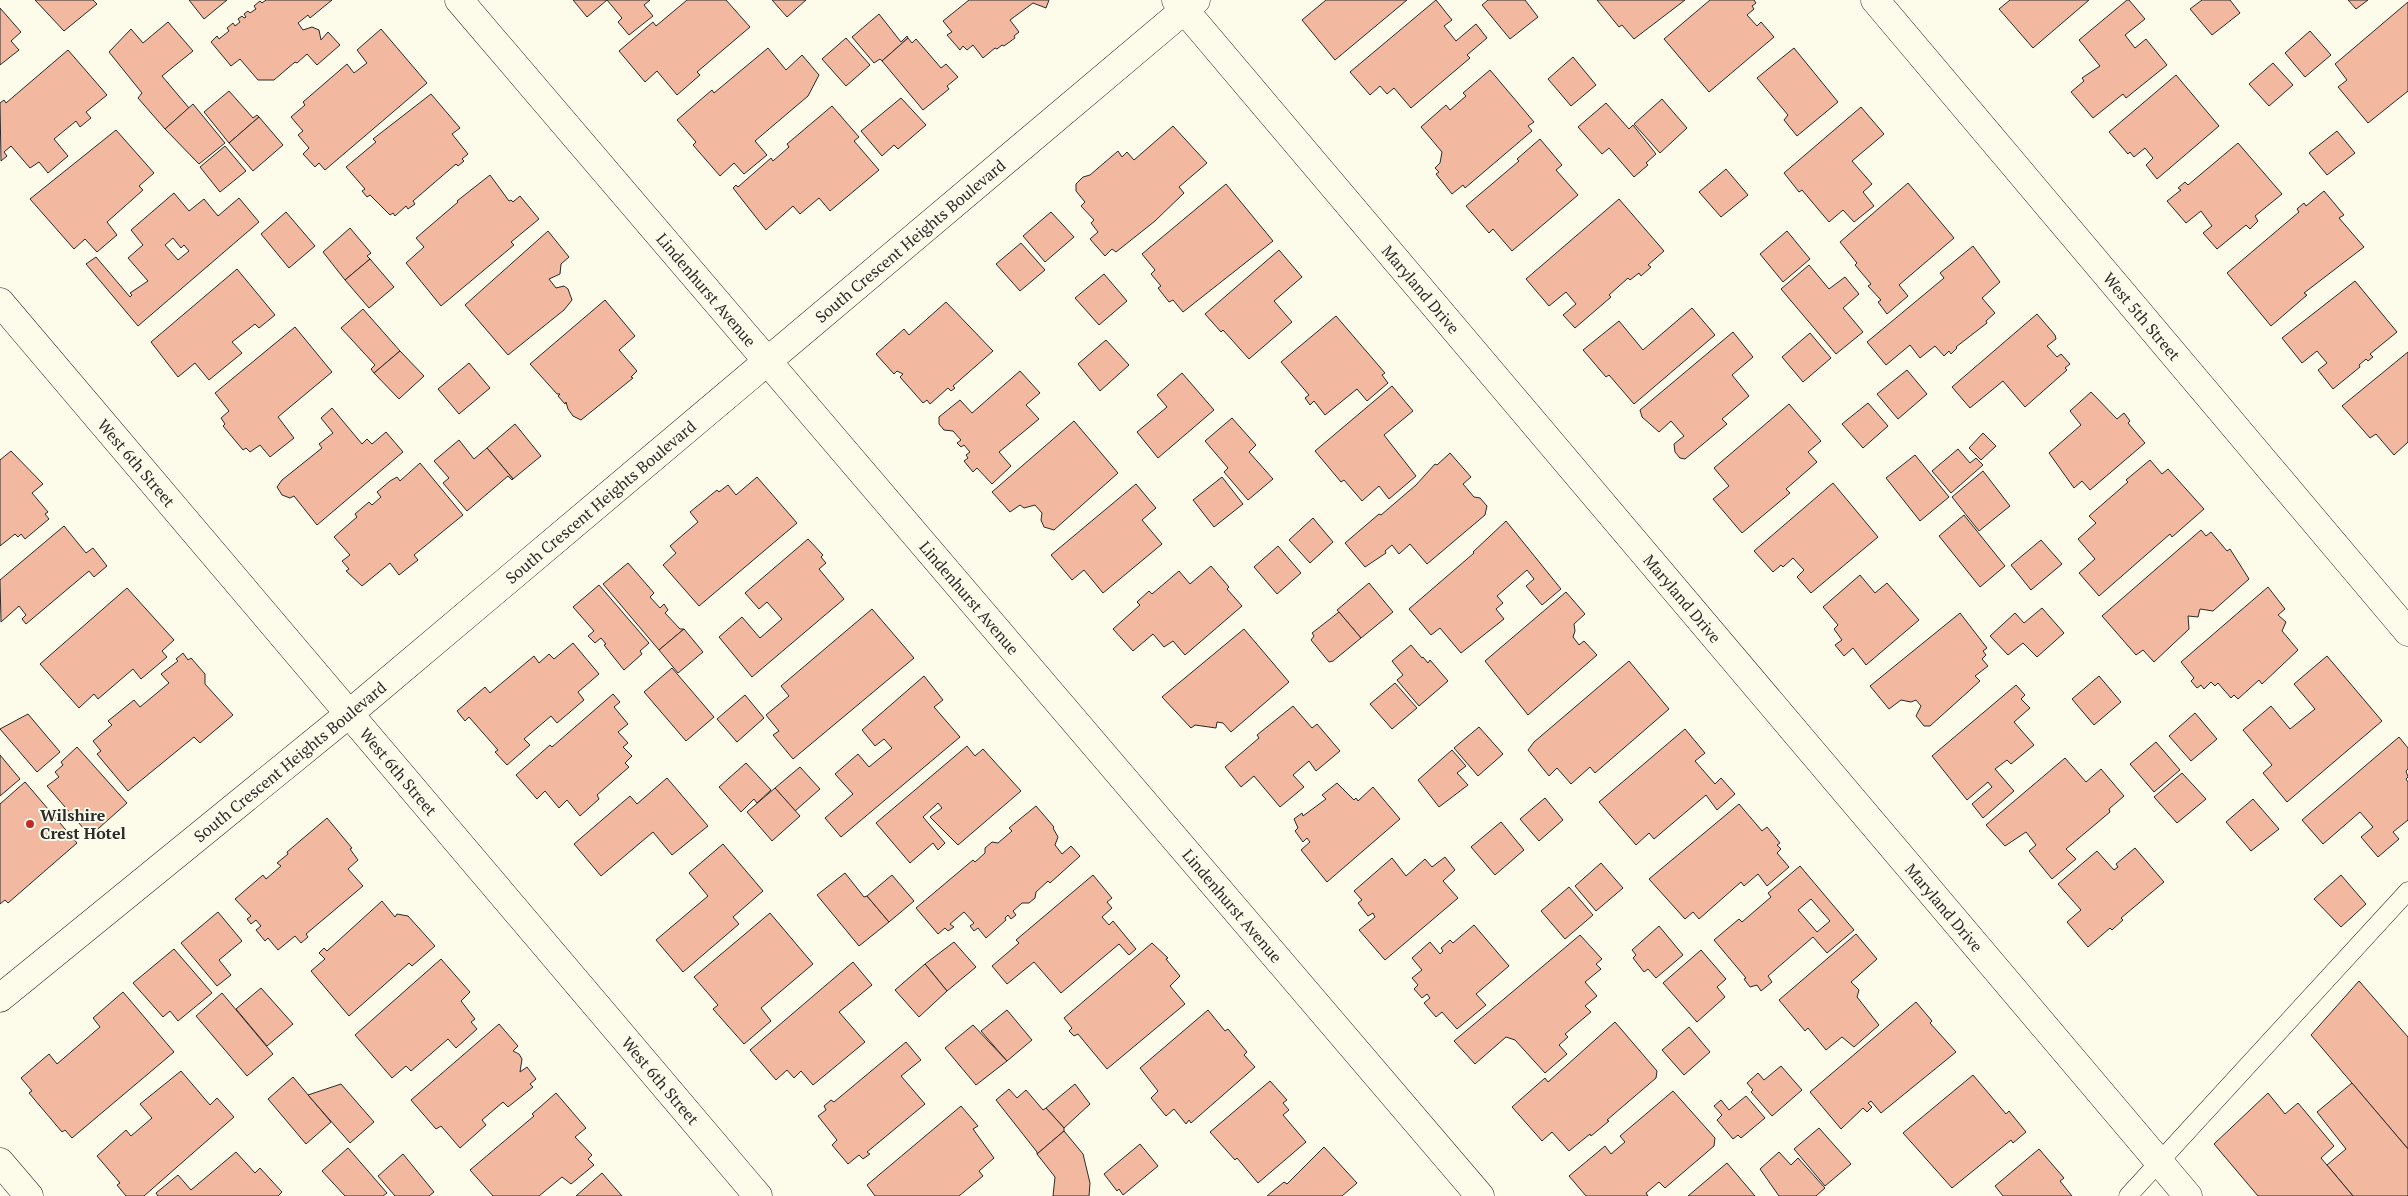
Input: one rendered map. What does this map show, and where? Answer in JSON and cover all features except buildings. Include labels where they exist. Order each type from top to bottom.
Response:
[{"type":"street","name":"Lindenhurst Avenue","points":[[459,0],[1480,1196]]},
{"type":"street","name":"West 5th Street","points":[[1875,0],[2408,632]]},
{"type":"street","name":"South Crescent Heights Boulevard","points":[[0,998],[350,713],[1186,3]]},
{"type":"street","name":"Maryland Drive","points":[[1186,3],[2188,1196]]},
{"type":"street","name":"West 6th Street","points":[[0,302],[758,1196]]},
{"type":"street","points":[[0,1162],[29,1196]]},
{"type":"lane","points":[[2128,1196],[2408,892]]},
{"type":"place","name":"Wilshire Crest Hotel","points":[[30,824]]}]
